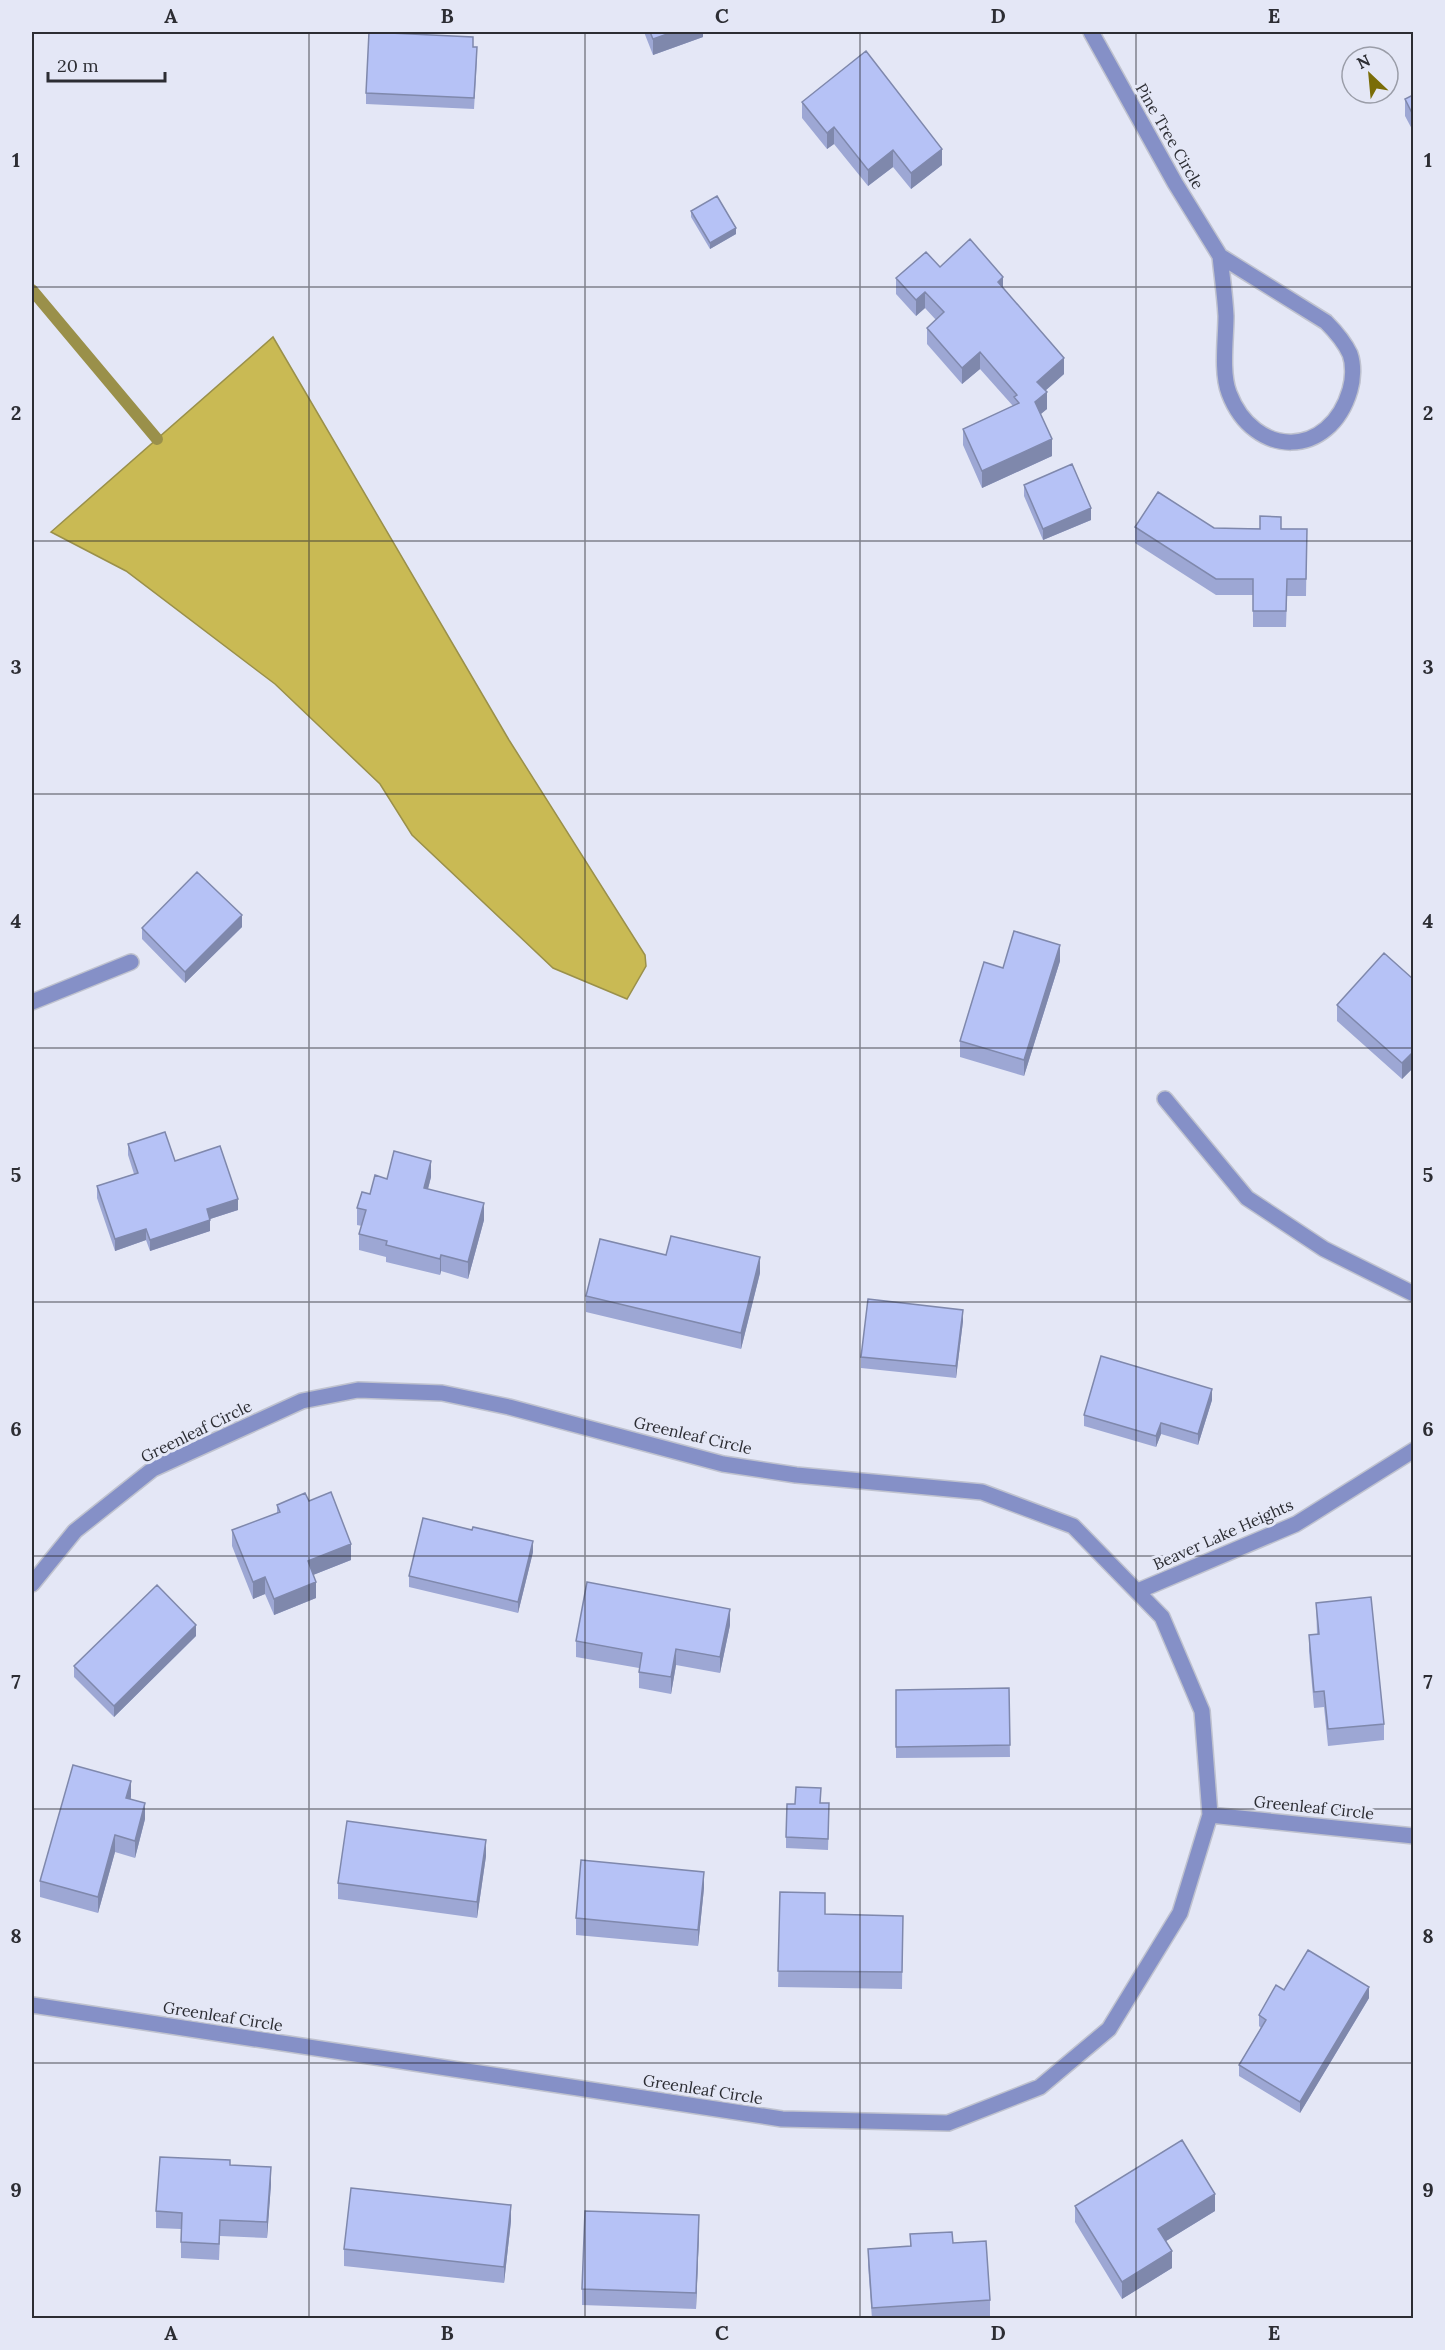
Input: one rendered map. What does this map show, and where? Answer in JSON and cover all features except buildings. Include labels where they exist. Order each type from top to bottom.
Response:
[{"type":"street","name":"Pine Tree Circle","points":[[1090,32],[1175,183],[1220,256]]},
{"type":"street","points":[[1220,256],[1326,321],[1340,336],[1351,357],[1353,380],[1346,405],[1329,426],[1312,438],[1290,443],[1263,437],[1238,413],[1228,390],[1226,315],[1220,256]]},
{"type":"street","points":[[32,1002],[131,962]]},
{"type":"street","points":[[1165,1099],[1247,1198],[1324,1249],[1413,1294]]},
{"type":"street","name":"Greenleaf Circle","points":[[32,1584],[75,1531],[153,1469],[302,1401],[358,1390],[442,1393],[509,1407],[723,1464],[796,1475],[982,1492],[1073,1526],[1162,1617],[1202,1711],[1210,1815],[1180,1913],[1109,2029],[1040,2087],[948,2122],[782,2119],[32,2004]]},
{"type":"street","name":"Beaver Lake Heights","points":[[1138,1592],[1296,1524],[1413,1450]]},
{"type":"street","name":"Greenleaf Circle","points":[[1210,1815],[1413,1836]]},
{"type":"shaded area","points":[[273,337],[509,740],[645,955],[646,966],[627,999],[553,968],[412,835],[380,784],[275,684],[126,571],[51,532]]},
{"type":"waterway","points":[[32,290],[157,439]]}]
